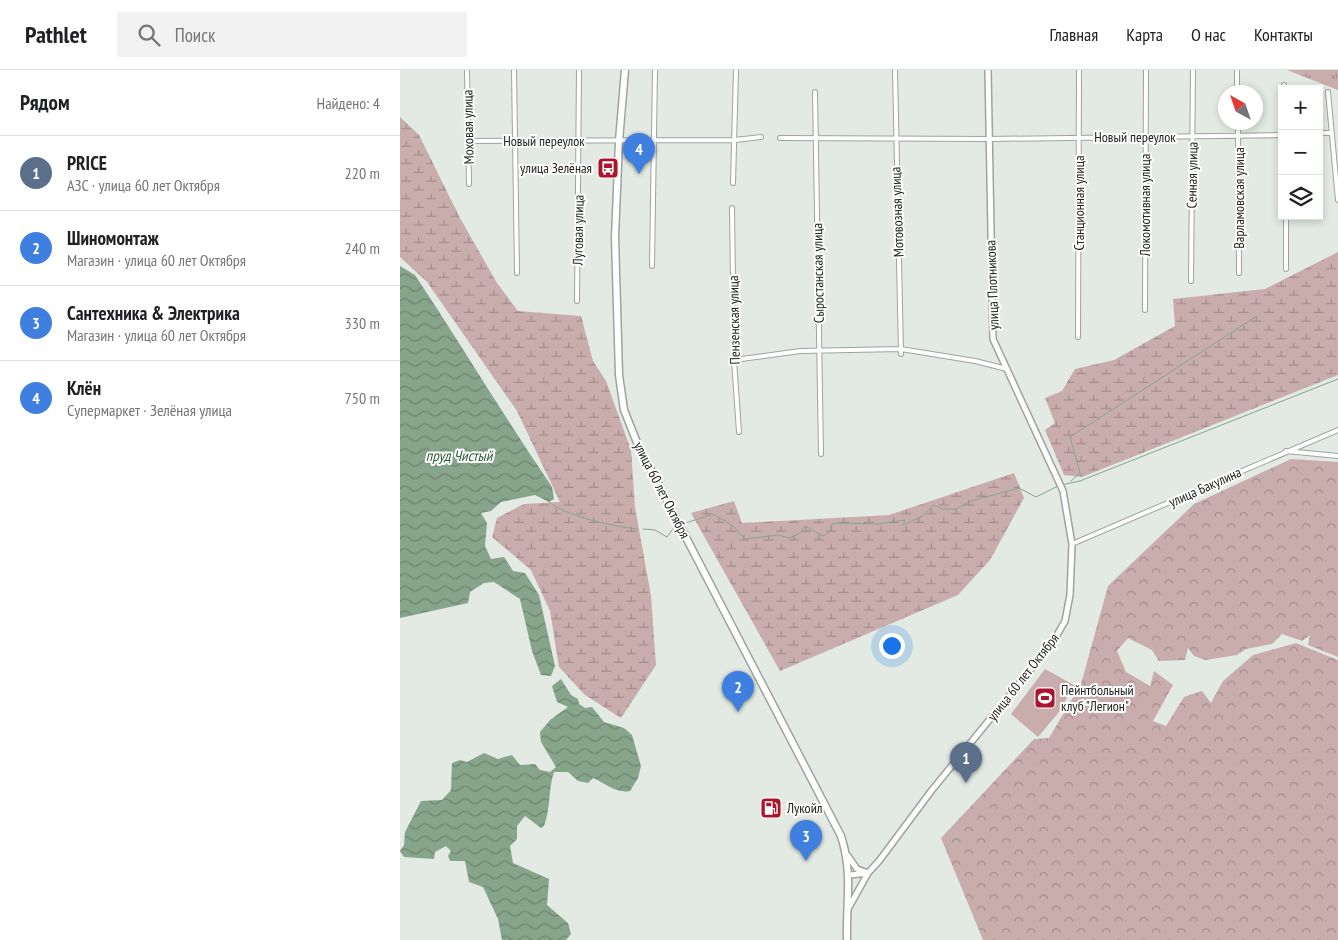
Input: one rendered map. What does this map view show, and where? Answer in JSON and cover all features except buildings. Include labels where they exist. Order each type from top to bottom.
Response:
[{"type":"main road","name":"улица 60 лет Октября","points":[[625,70],[619,141],[616,247],[619,375],[624,410],[638,445],[841,836],[848,856],[850,875],[847,940]]},
{"type":"street","name":"Моховая улица","points":[[467,70],[469,184]]},
{"type":"street","points":[[514,70],[517,273]]},
{"type":"street","name":"Луговая улица","points":[[577,300],[579,70]]},
{"type":"street","points":[[652,266],[655,70]]},
{"type":"street","points":[[733,183],[736,70]]},
{"type":"street","name":"Мотовозная улица","points":[[894,70],[901,351]]},
{"type":"street","name":"улица Плотникова","points":[[988,70],[993,339],[1063,491],[1072,544]]},
{"type":"street","name":"Станционная улица","points":[[1078,337],[1079,70]]},
{"type":"street","name":"Локомотивная улица","points":[[1145,310],[1146,70]]},
{"type":"street","name":"Сенная улица","points":[[1191,281],[1193,70]]},
{"type":"street","points":[[1236,70],[1237,85]]},
{"type":"street","name":"Сыростанская улица","points":[[815,92],[821,454]]},
{"type":"street","points":[[1328,92],[1338,200]]},
{"type":"street","name":"Варламовская улица","points":[[1239,130],[1239,273]]},
{"type":"street","points":[[1323,133],[1331,133]]},
{"type":"street","name":"Новый переулок","points":[[780,138],[989,139],[1278,135]]},
{"type":"street","name":"Новый переулок","points":[[469,141],[735,140],[761,137]]},
{"type":"street","name":"Пензенская улица","points":[[732,208],[734,360],[739,432]]},
{"type":"street","points":[[1286,220],[1286,269]]},
{"type":"street","points":[[734,360],[800,351],[901,351],[975,361],[1008,369]]},
{"type":"street","name":"улица Бакулина","points":[[1072,544],[1172,502],[1284,451],[1338,430]]},
{"type":"street","points":[[1284,451],[1338,456]]},
{"type":"street","name":"улица 60 лет Октября","points":[[848,910],[860,882],[1053,642],[1065,621],[1070,595],[1072,544]]},
{"type":"street","points":[[848,856],[857,869],[868,873]]},
{"type":"street","points":[[850,875],[868,873]]},
{"type":"green space","points":[[1287,70],[1338,70],[1338,90]]},
{"type":"green space","points":[[400,117],[419,135],[460,218],[497,283],[518,311],[581,316],[593,361],[606,381],[631,450],[635,507],[651,596],[656,665],[621,718],[585,695],[559,667],[550,611],[531,570],[492,537],[497,518],[524,504],[560,502],[517,411],[427,282],[400,257]]},
{"type":"green space","points":[[1338,252],[1338,375],[1082,477],[1064,475],[1045,430],[1055,423],[1045,398],[1062,391],[1075,369],[1114,360],[1175,326],[1173,299],[1265,289]]},
{"type":"green space","points":[[1291,459],[1338,462],[1338,657],[1308,645],[1310,635],[1302,641],[1282,634],[1272,644],[1246,649],[1237,655],[1205,660],[1194,656],[1188,648],[1185,660],[1159,661],[1152,650],[1128,638],[1117,651],[1126,672],[1150,686],[1154,671],[1173,685],[1153,721],[1166,726],[1184,697],[1202,691],[1211,703],[1223,681],[1253,655],[1296,643],[1338,660],[1338,940],[983,940],[941,838],[1034,739],[1049,738],[1081,684],[1108,586],[1194,504]]},
{"type":"green space","points":[[1014,473],[1024,498],[990,560],[958,595],[780,671],[691,513],[734,501],[742,523],[889,515]]},
{"type":"green space","name":"Пейнтбольный клуб \"Легион\"","points":[[1045,669],[1074,685],[1059,712],[1038,737],[1011,714]]},
{"type":"water","name":"пруд Чистый","points":[[400,266],[415,275],[552,487],[554,499],[549,502],[535,495],[501,502],[491,511],[481,513],[487,523],[485,546],[491,559],[504,557],[513,571],[525,573],[539,595],[555,666],[551,676],[541,675],[532,651],[520,599],[494,582],[484,583],[470,592],[468,603],[400,618]]},
{"type":"water","points":[[561,679],[571,695],[578,699],[579,704],[585,708],[592,707],[604,722],[624,728],[632,735],[641,766],[638,778],[630,791],[625,792],[616,790],[593,778],[588,783],[578,781],[568,772],[554,772],[544,826],[541,828],[525,816],[517,826],[517,839],[510,846],[513,863],[549,879],[547,905],[568,923],[571,934],[566,940],[502,940],[498,919],[483,887],[469,882],[465,861],[450,861],[448,856],[451,851],[446,846],[435,852],[434,859],[404,857],[400,851],[404,845],[405,832],[421,801],[442,800],[451,790],[452,763],[460,760],[467,762],[484,753],[498,759],[512,755],[520,765],[535,764],[540,770],[550,772],[556,767],[541,742],[540,732],[550,720],[568,707],[557,702],[552,686]]},
{"type":"waterway","points":[[1071,481],[1080,473],[1070,437],[1257,316]]},
{"type":"waterway","points":[[1061,485],[1080,481],[1338,379]]},
{"type":"waterway","points":[[686,523],[713,514],[733,526],[745,539],[779,535],[789,538],[800,533],[805,526],[823,536],[831,531],[831,525],[837,523],[878,524],[905,520],[903,525],[921,517],[934,505],[942,509],[956,509],[971,501],[1019,488],[1036,497],[1058,486]]},
{"type":"waterway","points":[[548,501],[556,507],[578,516],[616,526],[637,529]]},
{"type":"waterway","points":[[643,529],[655,530],[667,537],[673,529]]},
{"type":"place","name":"улица Зелёная","points":[[608,168]]},
{"type":"place","name":"Клён","points":[[639,174]]},
{"type":"place","name":"Пейнтбольный клуб \"Легион\"","points":[[1045,698]]},
{"type":"place","name":"Шиномонтаж","points":[[738,712]]},
{"type":"place","name":"PRICE","points":[[966,783]]},
{"type":"place","name":"Лукойл","points":[[771,808]]},
{"type":"place","name":"Сантехника & Электрика","points":[[806,861]]}]
